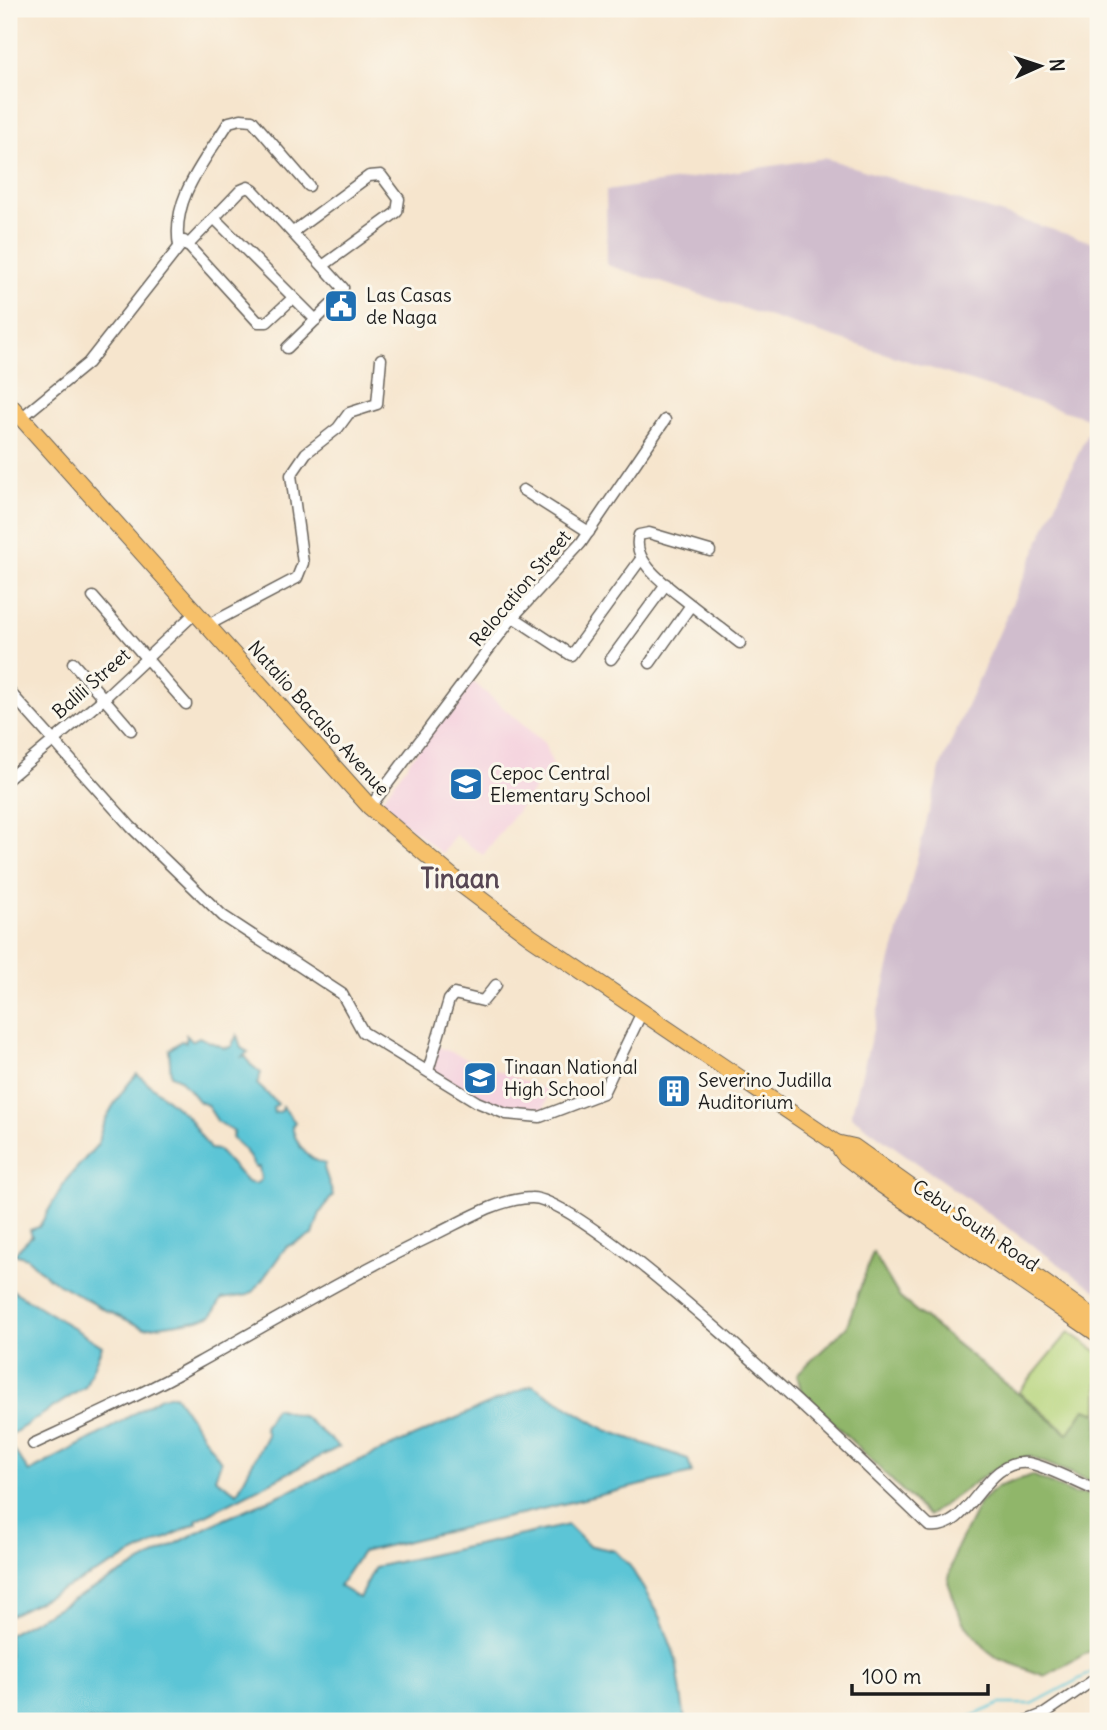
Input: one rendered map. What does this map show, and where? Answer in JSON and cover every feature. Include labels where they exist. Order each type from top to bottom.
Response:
[{"type":"highway","name":"Natalio Bacalso Avenue","points":[[9,404],[370,807],[470,891],[642,1012]]},
{"type":"highway","name":"Cebu South Road","points":[[642,1012],[836,1143],[846,1157],[882,1185],[1098,1334]]},
{"type":"highway","name":"Cebu South Road","points":[[836,1143],[854,1147],[1098,1321]]},
{"type":"street","points":[[293,298],[267,322],[258,322],[183,244],[176,221],[183,195],[229,122],[252,120],[309,186]]},
{"type":"street","points":[[293,232],[369,176],[381,175],[399,199],[397,212],[324,265]]},
{"type":"street","points":[[21,418],[88,363],[183,244],[241,190],[248,187],[343,288],[336,300],[287,348]]},
{"type":"street","points":[[214,218],[316,320]]},
{"type":"street","points":[[208,625],[297,578],[303,563],[291,475],[306,453],[338,428],[349,413],[377,404],[381,359]]},
{"type":"street","name":"Relocation Street","points":[[370,807],[513,617],[589,532],[611,494],[665,419]]},
{"type":"street","points":[[523,490],[589,532]]},
{"type":"street","points":[[710,551],[649,533],[639,535],[636,544],[641,559],[666,584],[740,643]]},
{"type":"street","points":[[513,617],[571,655],[641,559]]},
{"type":"street","points":[[611,659],[666,584]]},
{"type":"street","points":[[93,597],[186,704]]},
{"type":"street","points":[[650,663],[691,605]]},
{"type":"street","name":"Balili Street","points":[[9,778],[102,700],[195,613]]},
{"type":"street","points":[[73,663],[102,700],[131,730]]},
{"type":"street","points":[[9,691],[131,827],[223,916],[342,994],[363,1032],[477,1102],[506,1114],[540,1117],[603,1093],[642,1012]]},
{"type":"street","points":[[428,1071],[449,1000],[454,994],[484,1001],[496,985]]},
{"type":"street","points":[[33,1444],[141,1394],[366,1268],[487,1209],[533,1197],[555,1203],[605,1236],[758,1365],[929,1526],[943,1528],[954,1522],[983,1486],[1012,1465],[1029,1463],[1098,1491]]},
{"type":"street","points":[[1026,1721],[1050,1710],[1098,1677]]},
{"type":"shaded area","points":[[825,158],[1098,244],[1098,1292],[851,1116],[941,765],[1093,420],[607,265],[606,191]]},
{"type":"shaded area","name":"Cepoc Central Elementary School","points":[[470,679],[544,743],[553,765],[483,855],[455,835],[442,854],[380,802]]},
{"type":"shaded area","name":"Tinaan National High School","points":[[436,1046],[549,1091],[544,1109],[526,1114],[488,1104],[431,1070]]},
{"type":"green space","points":[[873,1252],[900,1298],[1068,1434],[1085,1409],[1098,1413],[1098,1484],[1028,1456],[993,1470],[928,1516],[801,1391],[797,1374],[846,1328]]},
{"type":"green space","points":[[1069,1332],[1098,1352],[1098,1413],[1085,1409],[1069,1434],[1019,1392]]},
{"type":"green space","points":[[1032,1475],[1074,1494],[1098,1494],[1098,1647],[1045,1676],[999,1659],[987,1650],[962,1621],[948,1582],[955,1552],[980,1502],[997,1487]]},
{"type":"water","points":[[186,1035],[192,1041],[199,1037],[224,1048],[231,1047],[237,1035],[241,1048],[248,1052],[242,1057],[246,1057],[261,1073],[257,1084],[278,1104],[273,1108],[274,1113],[282,1111],[283,1107],[295,1122],[292,1126],[293,1132],[302,1149],[312,1158],[326,1164],[324,1168],[333,1195],[320,1213],[313,1235],[286,1247],[255,1290],[248,1295],[222,1299],[212,1315],[199,1320],[144,1328],[105,1310],[47,1277],[27,1258],[14,1254],[32,1236],[30,1230],[39,1227],[66,1180],[98,1144],[112,1107],[137,1074],[187,1116],[210,1149],[218,1150],[247,1182],[255,1184],[261,1180],[259,1167],[255,1167],[245,1150],[232,1138],[234,1131],[218,1122],[207,1105],[198,1101],[180,1079],[171,1075],[169,1050],[181,1041],[186,1042]]},
{"type":"water","points":[[9,1288],[102,1346],[85,1387],[9,1436]]},
{"type":"water","points":[[532,1385],[606,1430],[688,1459],[692,1473],[362,1552],[339,1586],[359,1598],[375,1567],[568,1525],[588,1545],[615,1551],[630,1566],[661,1618],[676,1659],[685,1721],[9,1721],[9,1634],[209,1526]]},
{"type":"water","points":[[175,1395],[221,1462],[215,1478],[237,1493],[267,1435],[264,1427],[275,1408],[304,1417],[339,1447],[196,1520],[197,1523],[9,1616],[9,1443],[29,1472],[102,1433],[161,1397]]},
{"type":"waterway","points":[[960,1721],[1000,1704],[1032,1704],[1098,1669]]},
{"type":"place","name":"Las Casas de Naga","points":[[341,306]]},
{"type":"place","name":"Cepoc Central Elementary School","points":[[466,784]]},
{"type":"place","name":"Tinaan National High School","points":[[480,1078]]},
{"type":"place","name":"Severino Judilla Auditorium","points":[[674,1091]]},
{"type":"district","name":"Tinaan","points":[[460,878]]}]
